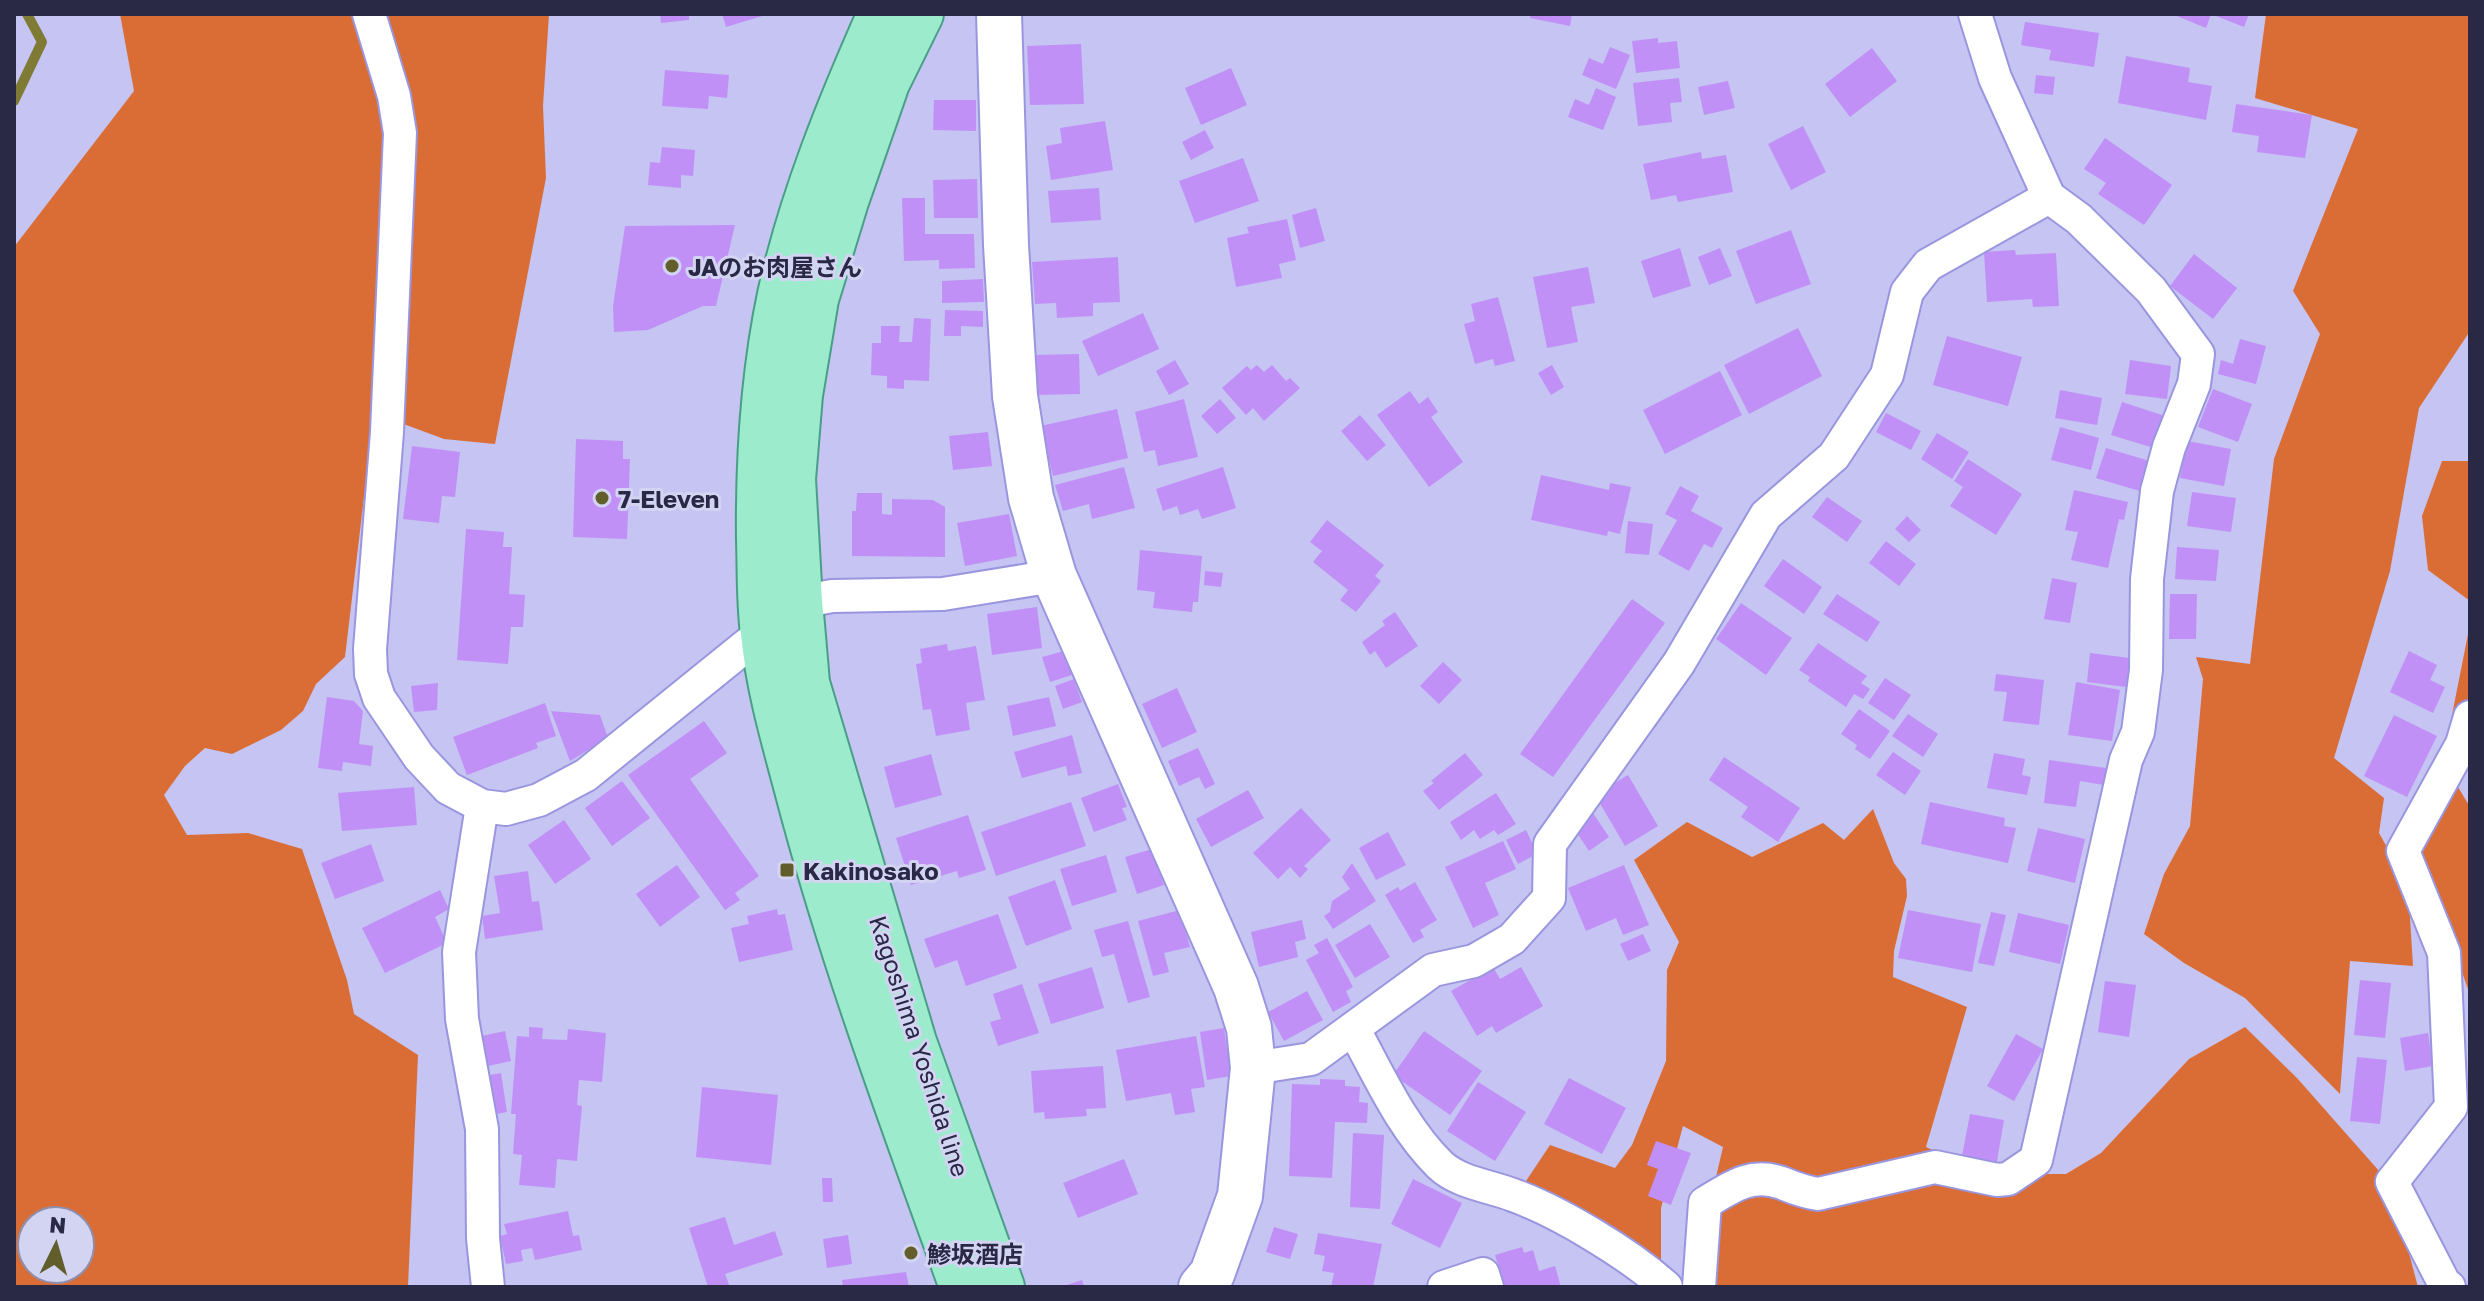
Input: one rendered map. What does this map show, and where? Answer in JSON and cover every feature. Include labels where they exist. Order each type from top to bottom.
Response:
[{"type":"main road","name":"Kagoshima Yoshida line","points":[[880,14],[808,197],[780,295],[764,394],[758,475],[762,632],[772,691],[825,892],[880,1059],[962,1287]]},
{"type":"main road","name":"Kagoshima Yoshida line","points":[[921,14],[887,83],[816,299],[800,395],[793,479],[800,602],[807,683],[914,1042],[1002,1287]]},
{"type":"street","points":[[369,14],[394,96],[400,133],[387,432],[370,649],[371,674],[379,698],[419,757],[448,788],[482,806],[506,809],[539,800],[586,775],[800,602],[832,596],[943,594],[1054,576]]},
{"type":"street","points":[[999,14],[1006,245],[1015,396],[1031,498],[1054,576],[1236,987],[1249,1028],[1253,1068],[1240,1196],[1211,1283]]},
{"type":"street","points":[[1699,1287],[1705,1203],[1749,1179],[1778,1182],[1818,1194],[1935,1167],[2008,1179],[2036,1160],[2126,760],[2138,732],[2146,670],[2147,579],[2157,491],[2169,447],[2194,384],[2198,354],[2151,290],[2079,219],[2049,197],[1995,78],[1975,14]]},
{"type":"street","points":[[1253,1068],[1311,1059],[1433,970],[1474,961],[1512,939],[1549,898],[1550,844],[1679,663],[1766,515],[1834,456],[1887,375],[1907,292],[1928,265],[2049,197]]},
{"type":"street","points":[[2449,1287],[2444,1283],[2392,1182],[2451,1107],[2444,953],[2403,851],[2462,744],[2470,717]]},
{"type":"street","points":[[482,806],[459,952],[462,1019],[482,1129],[483,1238],[488,1287]]},
{"type":"street","points":[[1354,1030],[1409,1128],[1441,1167],[1555,1214],[1645,1269],[1666,1287]]},
{"type":"street","points":[[1444,1287],[1483,1274],[1487,1287]]},
{"type":"shaded area","points":[[120,14],[549,14],[543,106],[546,178],[495,444],[444,439],[374,413],[345,657],[316,684],[303,711],[281,730],[232,754],[205,748],[185,766],[164,795],[187,835],[248,833],[302,849],[347,980],[354,1014],[418,1055],[408,1287],[14,1287],[14,247],[134,91]]},
{"type":"shaded area","points":[[2266,14],[2470,14],[2470,331],[2419,408],[2390,571],[2334,758],[2384,798],[2379,833],[2408,885],[2413,966],[2350,961],[2340,1094],[2245,998],[2184,963],[2144,934],[2164,874],[2190,826],[2203,679],[2196,657],[2250,664],[2274,459],[2320,334],[2293,291],[2358,129],[2255,98]]},
{"type":"shaded area","points":[[2442,461],[2470,461],[2470,601],[2428,570],[2422,516]]},
{"type":"shaded area","points":[[2470,624],[2470,714],[2451,720]]},
{"type":"shaded area","points":[[2449,772],[2470,807],[2470,995],[2444,920],[2412,850]]},
{"type":"shaded area","points":[[1873,809],[1894,863],[1906,879],[1907,896],[1894,951],[1893,977],[1967,1007],[1926,1147],[1985,1174],[2066,1174],[2101,1153],[2189,1059],[2245,1027],[2297,1078],[2387,1180],[2393,1219],[2406,1242],[2418,1287],[1699,1287],[1697,1259],[1723,1147],[1683,1126],[1661,1208],[1661,1286],[1518,1193],[1550,1145],[1615,1168],[1632,1145],[1666,1061],[1667,970],[1679,942],[1634,860],[1687,822],[1752,857],[1823,823],[1844,840]]},
{"type":"building","points":[[660,14],[689,14],[689,20],[661,23]]},
{"type":"building","points":[[722,14],[766,14],[766,15],[726,27]]},
{"type":"building","points":[[1531,14],[1572,14],[1570,26],[1530,18]]},
{"type":"building","points":[[2172,14],[2211,14],[2206,28]]},
{"type":"building","points":[[2211,14],[2249,14],[2244,27]]},
{"type":"building","points":[[2025,22],[2099,33],[2094,67],[2049,60],[2051,50],[2021,45]]},
{"type":"building","points":[[1658,38],[1658,43],[1677,41],[1680,68],[1636,73],[1632,41]]},
{"type":"building","points":[[1081,44],[1084,104],[1030,105],[1027,46]]},
{"type":"building","points":[[1610,47],[1630,55],[1616,89],[1582,75],[1589,58],[1603,64]]},
{"type":"building","points":[[1872,48],[1897,81],[1850,117],[1825,84]]},
{"type":"building","points":[[2126,56],[2190,68],[2188,82],[2212,86],[2206,120],[2118,103]]},
{"type":"building","points":[[1231,68],[1247,105],[1201,125],[1185,88]]},
{"type":"building","points":[[665,70],[729,75],[727,98],[709,96],[708,109],[662,106]]},
{"type":"building","points":[[2036,75],[2055,77],[2053,95],[2034,93]]},
{"type":"building","points":[[1679,78],[1682,102],[1670,103],[1672,122],[1638,126],[1633,83]]},
{"type":"building","points":[[1728,81],[1735,108],[1704,115],[1698,87]]},
{"type":"building","points":[[1596,88],[1616,97],[1603,130],[1568,117],[1575,99],[1589,105]]},
{"type":"building","points":[[934,100],[976,100],[976,131],[933,130]]},
{"type":"building","points":[[2236,104],[2312,115],[2305,158],[2257,152],[2259,136],[2232,132]]},
{"type":"building","points":[[1105,121],[1113,170],[1051,180],[1046,146],[1062,143],[1060,128]]},
{"type":"building","points":[[1803,126],[1826,172],[1791,190],[1768,144]]},
{"type":"building","points":[[1205,130],[1214,148],[1191,160],[1182,142]]},
{"type":"building","points":[[2105,138],[2172,185],[2144,225],[2098,194],[2106,183],[2084,169]]},
{"type":"building","points":[[662,147],[695,150],[693,176],[681,175],[681,188],[648,185],[650,162],[660,163]]},
{"type":"building","points":[[1701,152],[1702,159],[1726,155],[1733,192],[1678,202],[1676,195],[1651,200],[1643,164]]},
{"type":"building","points":[[1243,158],[1259,201],[1195,223],[1179,181]]},
{"type":"building","points":[[977,179],[978,218],[934,218],[933,180]]},
{"type":"building","points":[[1099,188],[1101,220],[1051,223],[1048,191]]},
{"type":"building","points":[[902,198],[925,198],[925,234],[974,234],[975,268],[939,269],[939,260],[904,261]]},
{"type":"building","points":[[1316,208],[1325,241],[1300,248],[1292,215]]},
{"type":"building","points":[[1287,219],[1296,260],[1279,264],[1282,278],[1236,287],[1227,238],[1249,233],[1247,227]]},
{"type":"building","name":"JAのお肉屋さん","points":[[735,225],[716,306],[703,306],[648,330],[614,332],[613,306],[625,226]]},
{"type":"building","points":[[1791,230],[1811,284],[1756,304],[1736,251]]},
{"type":"building","points":[[1680,248],[1691,286],[1653,298],[1641,261]]},
{"type":"building","points":[[1720,248],[1732,276],[1709,285],[1698,257]]},
{"type":"building","points":[[2015,250],[2016,255],[2056,253],[2059,306],[2033,307],[2032,299],[1987,302],[1984,252]]},
{"type":"building","points":[[2194,254],[2237,288],[2213,319],[2170,286]]},
{"type":"building","points":[[1118,257],[1120,302],[1093,303],[1093,316],[1057,318],[1056,303],[1035,304],[1032,262]]},
{"type":"building","points":[[1588,267],[1595,303],[1571,307],[1578,342],[1547,348],[1533,277]]},
{"type":"building","points":[[983,279],[984,302],[942,303],[942,281]]},
{"type":"building","points":[[1498,297],[1515,361],[1495,366],[1493,359],[1475,364],[1464,324],[1475,321],[1471,304]]},
{"type":"building","points":[[945,310],[983,311],[983,327],[961,326],[961,336],[944,336]]},
{"type":"building","points":[[1143,313],[1159,349],[1098,376],[1082,341]]},
{"type":"building","points":[[914,318],[931,319],[929,381],[904,380],[904,389],[887,388],[887,376],[871,375],[872,343],[881,343],[881,326],[900,326],[899,342],[912,342]]},
{"type":"building","points":[[1798,328],[1822,376],[1749,414],[1724,365]]},
{"type":"building","points":[[1947,336],[2022,357],[2008,406],[1933,385]]},
{"type":"building","points":[[2240,339],[2266,346],[2256,384],[2218,374],[2221,360],[2233,364]]},
{"type":"building","points":[[1079,354],[1080,394],[1036,395],[1035,355]]},
{"type":"building","points":[[1175,360],[1189,384],[1169,395],[1156,371]]},
{"type":"building","points":[[2130,360],[2171,366],[2167,399],[2125,394]]},
{"type":"building","points":[[1257,365],[1264,372],[1272,365],[1286,381],[1290,378],[1300,388],[1264,421],[1253,408],[1246,415],[1222,388],[1247,366],[1251,370]]},
{"type":"building","points":[[1552,365],[1564,387],[1551,395],[1538,373]]},
{"type":"building","points":[[1720,371],[1742,415],[1665,454],[1643,410]]},
{"type":"building","points":[[2213,389],[2252,404],[2238,442],[2198,427]]},
{"type":"building","points":[[2060,390],[2102,398],[2097,425],[2055,418]]},
{"type":"building","points":[[1410,391],[1419,404],[1428,397],[1438,412],[1431,417],[1463,462],[1429,487],[1377,415]]},
{"type":"building","points":[[1184,399],[1198,457],[1158,466],[1155,450],[1144,452],[1135,412]]},
{"type":"building","points":[[1220,399],[1236,418],[1217,434],[1201,416]]},
{"type":"building","points":[[2122,402],[2165,416],[2154,448],[2111,435]]},
{"type":"building","points":[[1117,409],[1128,458],[1053,476],[1041,426]]},
{"type":"building","points":[[1886,413],[1921,431],[1911,450],[1876,432]]},
{"type":"building","points":[[1360,415],[1386,445],[1367,461],[1341,431]]},
{"type":"building","points":[[2060,427],[2099,438],[2091,470],[2051,460]]},
{"type":"building","points":[[988,432],[992,466],[953,470],[949,436]]},
{"type":"building","points":[[1937,433],[1969,452],[1952,479],[1921,459]]},
{"type":"building","name":"7-Eleven","points":[[576,439],[623,441],[623,459],[630,459],[627,539],[573,537]]},
{"type":"building","points":[[2187,441],[2231,449],[2224,486],[2180,478]]},
{"type":"building","points":[[412,446],[460,452],[455,497],[442,496],[439,523],[403,519]]},
{"type":"building","points":[[2106,448],[2153,462],[2143,492],[2096,478]]},
{"type":"building","points":[[1968,459],[2022,494],[1996,535],[1950,506],[1963,487],[1954,481]]},
{"type":"building","points":[[1124,467],[1135,508],[1092,519],[1089,504],[1063,511],[1055,485]]},
{"type":"building","points":[[1223,467],[1236,508],[1202,519],[1198,509],[1180,515],[1177,506],[1163,511],[1156,489]]},
{"type":"building","points":[[1541,475],[1609,490],[1610,483],[1631,487],[1620,534],[1608,531],[1607,536],[1531,520]]},
{"type":"building","points":[[1680,486],[1699,496],[1691,511],[1723,528],[1712,548],[1704,544],[1689,571],[1658,554],[1677,520],[1665,514]]},
{"type":"building","points":[[2074,490],[2128,502],[2124,520],[2119,519],[2108,568],[2071,560],[2078,532],[2065,530]]},
{"type":"building","points":[[2192,492],[2236,498],[2231,532],[2187,526]]},
{"type":"building","points":[[857,493],[882,493],[882,514],[892,515],[892,499],[933,500],[945,507],[945,557],[852,556],[852,511],[856,511]]},
{"type":"building","points":[[1827,497],[1862,521],[1847,542],[1812,517]]},
{"type":"building","points":[[1009,514],[1017,556],[965,566],[957,523]]},
{"type":"building","points":[[1907,516],[1921,530],[1909,542],[1895,529]]},
{"type":"building","points":[[1327,520],[1384,565],[1375,576],[1381,581],[1356,612],[1340,600],[1348,590],[1313,562],[1322,551],[1310,542]]},
{"type":"building","points":[[1628,521],[1653,524],[1649,555],[1625,553]]},
{"type":"building","points":[[466,529],[504,532],[503,547],[512,547],[509,594],[525,595],[523,627],[511,627],[508,664],[457,660]]},
{"type":"building","points":[[1886,541],[1916,564],[1899,586],[1869,563]]},
{"type":"building","points":[[2177,547],[2219,550],[2216,581],[2175,579]]},
{"type":"building","points":[[1140,550],[1202,556],[1198,602],[1193,602],[1192,612],[1153,608],[1155,592],[1137,590]]},
{"type":"building","points":[[1783,559],[1822,587],[1804,614],[1764,586]]},
{"type":"building","points":[[1205,571],[1223,573],[1221,587],[1204,585]]},
{"type":"building","points":[[2052,578],[2077,583],[2070,623],[2044,619]]},
{"type":"building","points":[[1837,594],[1880,622],[1867,642],[1823,614]]},
{"type":"building","points":[[2170,594],[2197,594],[2196,639],[2169,639]]},
{"type":"building","points":[[1632,599],[1665,623],[1553,777],[1520,754]]},
{"type":"building","points":[[1741,603],[1792,638],[1766,675],[1716,639]]},
{"type":"building","points":[[1037,607],[1042,648],[992,655],[987,614]]},
{"type":"building","points":[[1395,612],[1418,646],[1386,668],[1375,651],[1370,655],[1362,642],[1385,625],[1382,621]]},
{"type":"building","points":[[1818,643],[1867,676],[1861,683],[1870,689],[1863,699],[1854,694],[1846,707],[1808,681],[1810,677],[1799,670]]},
{"type":"building","points":[[947,644],[948,651],[976,646],[985,700],[966,703],[970,730],[936,736],[931,709],[923,710],[916,664],[922,663],[920,649]]},
{"type":"building","points":[[1064,651],[1072,675],[1050,682],[1042,657]]},
{"type":"building","points":[[2409,651],[2437,665],[2430,680],[2445,687],[2433,713],[2390,692]]},
{"type":"building","points":[[2090,653],[2130,658],[2126,687],[2087,682]]},
{"type":"building","points":[[1443,662],[1462,680],[1439,704],[1420,686]]},
{"type":"building","points":[[1996,674],[2044,680],[2039,725],[2003,721],[2007,692],[1994,691]]},
{"type":"building","points":[[1885,678],[1911,695],[1894,720],[1868,703]]},
{"type":"building","points":[[1074,679],[1082,702],[1063,709],[1055,686]]},
{"type":"building","points":[[2076,682],[2120,690],[2112,741],[2068,735]]},
{"type":"building","points":[[438,683],[437,710],[414,712],[411,686]]},
{"type":"building","points":[[1177,688],[1197,732],[1162,748],[1142,704]]},
{"type":"building","points":[[327,697],[354,701],[363,711],[359,744],[373,746],[371,766],[343,762],[342,771],[318,768]]},
{"type":"building","points":[[1049,697],[1056,726],[1013,736],[1007,706]]},
{"type":"building","points":[[545,703],[556,736],[536,743],[538,748],[467,775],[453,737]]},
{"type":"building","points":[[1859,709],[1890,731],[1870,759],[1841,734]]},
{"type":"building","points":[[551,711],[600,715],[608,738],[570,761]]},
{"type":"building","points":[[1908,714],[1938,734],[1923,757],[1892,736]]},
{"type":"building","points":[[2394,715],[2437,736],[2407,797],[2364,776]]},
{"type":"building","points":[[704,721],[727,753],[690,779],[759,876],[735,893],[740,900],[725,910],[628,775]]},
{"type":"building","points":[[1072,735],[1082,773],[1068,776],[1066,766],[1022,778],[1014,752]]},
{"type":"building","points":[[1198,748],[1215,784],[1205,789],[1199,777],[1179,786],[1168,761]]},
{"type":"building","points":[[1893,752],[1921,771],[1905,795],[1876,775]]},
{"type":"building","points":[[1465,753],[1483,775],[1439,810],[1423,791]]},
{"type":"building","points":[[1994,753],[2025,759],[2022,775],[2031,777],[2027,795],[1987,788]]},
{"type":"building","points":[[931,754],[942,795],[895,808],[884,767]]},
{"type":"building","points":[[1724,757],[1800,808],[1778,842],[1741,817],[1748,807],[1709,780]]},
{"type":"building","points":[[2049,760],[2106,768],[2104,785],[2080,781],[2076,807],[2044,803]]},
{"type":"building","points":[[1628,775],[1658,826],[1625,846],[1595,795]]},
{"type":"building","points":[[622,781],[650,818],[612,846],[585,808]]},
{"type":"building","points":[[1118,784],[1127,807],[1122,808],[1127,820],[1094,832],[1081,798]]},
{"type":"building","points":[[414,787],[417,825],[342,831],[338,793]]},
{"type":"building","points":[[1248,790],[1264,818],[1211,847],[1196,819]]},
{"type":"building","points":[[1496,793],[1516,824],[1498,835],[1494,830],[1480,839],[1474,830],[1461,840],[1450,822]]},
{"type":"building","points":[[1071,802],[1086,846],[996,876],[981,832]]},
{"type":"building","points":[[1930,802],[2005,818],[2004,826],[2016,828],[2008,863],[1921,844]]},
{"type":"building","points":[[1301,808],[1331,840],[1304,866],[1308,869],[1300,878],[1290,867],[1278,879],[1253,853]]},
{"type":"building","points":[[1593,813],[1609,837],[1589,851],[1573,827]]},
{"type":"building","points":[[968,815],[986,870],[959,878],[957,871],[911,885],[896,838]]},
{"type":"building","points":[[564,820],[591,859],[555,884],[528,845]]},
{"type":"building","points":[[2038,828],[2085,839],[2075,883],[2027,871]]},
{"type":"building","points":[[1526,830],[1537,854],[1518,864],[1506,840]]},
{"type":"building","points":[[1388,832],[1406,865],[1376,880],[1359,848]]},
{"type":"building","points":[[1503,841],[1516,869],[1485,883],[1499,915],[1473,928],[1445,867]]},
{"type":"building","points":[[371,844],[384,881],[335,899],[321,863]]},
{"type":"building","points":[[1152,849],[1164,885],[1137,894],[1125,857]]},
{"type":"building","points":[[1106,855],[1117,892],[1072,906],[1060,869]]},
{"type":"building","points":[[1352,863],[1376,901],[1333,929],[1324,916],[1330,912],[1332,901],[1350,889],[1342,877]]},
{"type":"building","points":[[677,865],[700,897],[660,927],[636,894]]},
{"type":"building","points":[[1624,865],[1649,925],[1623,935],[1616,918],[1586,931],[1568,888]]},
{"type":"building","points":[[528,871],[532,902],[539,901],[543,930],[485,939],[482,916],[500,913],[494,876]]},
{"type":"building","points":[[1055,880],[1072,929],[1026,946],[1008,897]]},
{"type":"building","points":[[1415,882],[1437,920],[1420,930],[1424,937],[1413,943],[1385,895]]},
{"type":"building","points":[[440,890],[449,909],[435,917],[447,943],[385,973],[362,928]]},
{"type":"building","points":[[777,909],[778,915],[785,914],[793,950],[739,962],[731,928],[749,924],[747,916]]},
{"type":"building","points":[[1180,910],[1190,947],[1164,953],[1169,972],[1153,976],[1138,921]]},
{"type":"building","points":[[1908,910],[1981,924],[1972,972],[1898,958]]},
{"type":"building","points":[[1991,912],[2006,915],[1994,966],[1978,963]]},
{"type":"building","points":[[2018,913],[2069,925],[2060,964],[2009,952]]},
{"type":"building","points":[[998,914],[1017,968],[966,986],[957,960],[935,968],[924,939]]},
{"type":"building","points":[[1302,920],[1306,939],[1295,942],[1298,957],[1259,967],[1251,932]]},
{"type":"building","points":[[1128,921],[1150,997],[1128,1003],[1114,954],[1102,957],[1094,930]]},
{"type":"building","points":[[1370,924],[1390,957],[1355,978],[1335,945]]},
{"type":"building","points":[[1643,934],[1651,951],[1628,961],[1620,944]]},
{"type":"building","points":[[1327,938],[1353,987],[1346,991],[1351,1002],[1333,1012],[1306,960],[1319,953],[1314,945]]},
{"type":"building","points":[[1092,967],[1104,1008],[1051,1024],[1038,984]]},
{"type":"building","points":[[1493,967],[1500,979],[1521,967],[1543,1006],[1496,1033],[1492,1026],[1477,1036],[1451,991]]},
{"type":"building","points":[[2360,980],[2391,983],[2385,1038],[2354,1035]]},
{"type":"building","points":[[2105,981],[2136,985],[2129,1037],[2098,1032]]},
{"type":"building","points":[[1022,984],[1039,1033],[998,1046],[990,1022],[1001,1019],[993,994]]},
{"type":"building","points":[[1307,991],[1323,1020],[1284,1041],[1268,1012]]},
{"type":"building","points":[[529,1027],[543,1028],[542,1039],[567,1040],[568,1029],[606,1033],[602,1082],[579,1080],[577,1105],[582,1106],[577,1161],[557,1159],[555,1188],[519,1185],[522,1155],[513,1154],[516,1114],[511,1114],[517,1036],[529,1037]]},
{"type":"building","points":[[1224,1028],[1231,1076],[1207,1080],[1200,1032]]},
{"type":"building","points":[[505,1031],[511,1061],[488,1066],[482,1036]]},
{"type":"building","points":[[1424,1031],[1482,1071],[1450,1115],[1393,1075]]},
{"type":"building","points":[[2428,1033],[2433,1066],[2405,1071],[2400,1038]]},
{"type":"building","points":[[2016,1034],[2043,1049],[2014,1101],[1987,1086]]},
{"type":"building","points":[[1196,1036],[1205,1087],[1191,1089],[1195,1112],[1175,1115],[1171,1093],[1126,1101],[1116,1050]]},
{"type":"building","points":[[2357,1057],[2387,1060],[2380,1124],[2350,1121]]},
{"type":"building","points":[[1103,1066],[1106,1108],[1086,1109],[1087,1116],[1045,1119],[1044,1112],[1034,1113],[1031,1071]]},
{"type":"building","points":[[501,1073],[507,1112],[491,1115],[485,1076]]},
{"type":"building","points":[[1569,1078],[1626,1108],[1602,1154],[1544,1124]]},
{"type":"building","points":[[1320,1079],[1345,1080],[1345,1086],[1360,1087],[1359,1102],[1368,1103],[1367,1123],[1335,1122],[1332,1178],[1289,1176],[1292,1084],[1320,1085]]},
{"type":"building","points":[[1478,1082],[1526,1112],[1495,1161],[1447,1131]]},
{"type":"building","points":[[702,1087],[778,1095],[771,1165],[696,1157]]},
{"type":"building","points":[[1970,1114],[2004,1120],[1996,1167],[1961,1161]]},
{"type":"building","points":[[1353,1133],[1384,1135],[1380,1209],[1350,1207]]},
{"type":"building","points":[[1656,1141],[1691,1153],[1671,1205],[1648,1196],[1658,1169],[1647,1165]]},
{"type":"building","points":[[1124,1159],[1138,1194],[1078,1218],[1063,1183]]},
{"type":"building","points":[[822,1178],[832,1178],[833,1202],[823,1202]]},
{"type":"building","points":[[1413,1179],[1462,1203],[1440,1248],[1391,1224]]},
{"type":"building","points":[[568,1211],[573,1236],[579,1235],[582,1250],[535,1260],[532,1248],[521,1250],[523,1261],[506,1264],[500,1236],[507,1234],[504,1224]]},
{"type":"building","points":[[725,1217],[734,1245],[775,1231],[783,1255],[725,1274],[730,1287],[708,1287],[689,1228]]},
{"type":"building","points":[[1274,1227],[1298,1234],[1290,1259],[1266,1252]]},
{"type":"building","points":[[1318,1233],[1382,1244],[1373,1287],[1331,1287],[1334,1273],[1322,1271],[1325,1256],[1314,1254]]},
{"type":"building","points":[[848,1235],[852,1264],[827,1268],[823,1239]]},
{"type":"building","points":[[1522,1247],[1524,1253],[1533,1250],[1539,1271],[1555,1266],[1561,1287],[1505,1287],[1495,1255]]},
{"type":"building","points":[[906,1272],[909,1287],[843,1287],[842,1280]]},
{"type":"building","points":[[1082,1280],[1084,1287],[1064,1287],[1064,1286]]},
{"type":"waterway","points":[[14,101],[42,42],[27,14]]},
{"type":"place","name":"JAのお肉屋さん","points":[[672,266]]},
{"type":"place","name":"7-Eleven","points":[[602,498]]},
{"type":"place","name":"Kakinosako","points":[[787,870]]},
{"type":"place","name":"鯵坂酒店","points":[[911,1253]]}]
